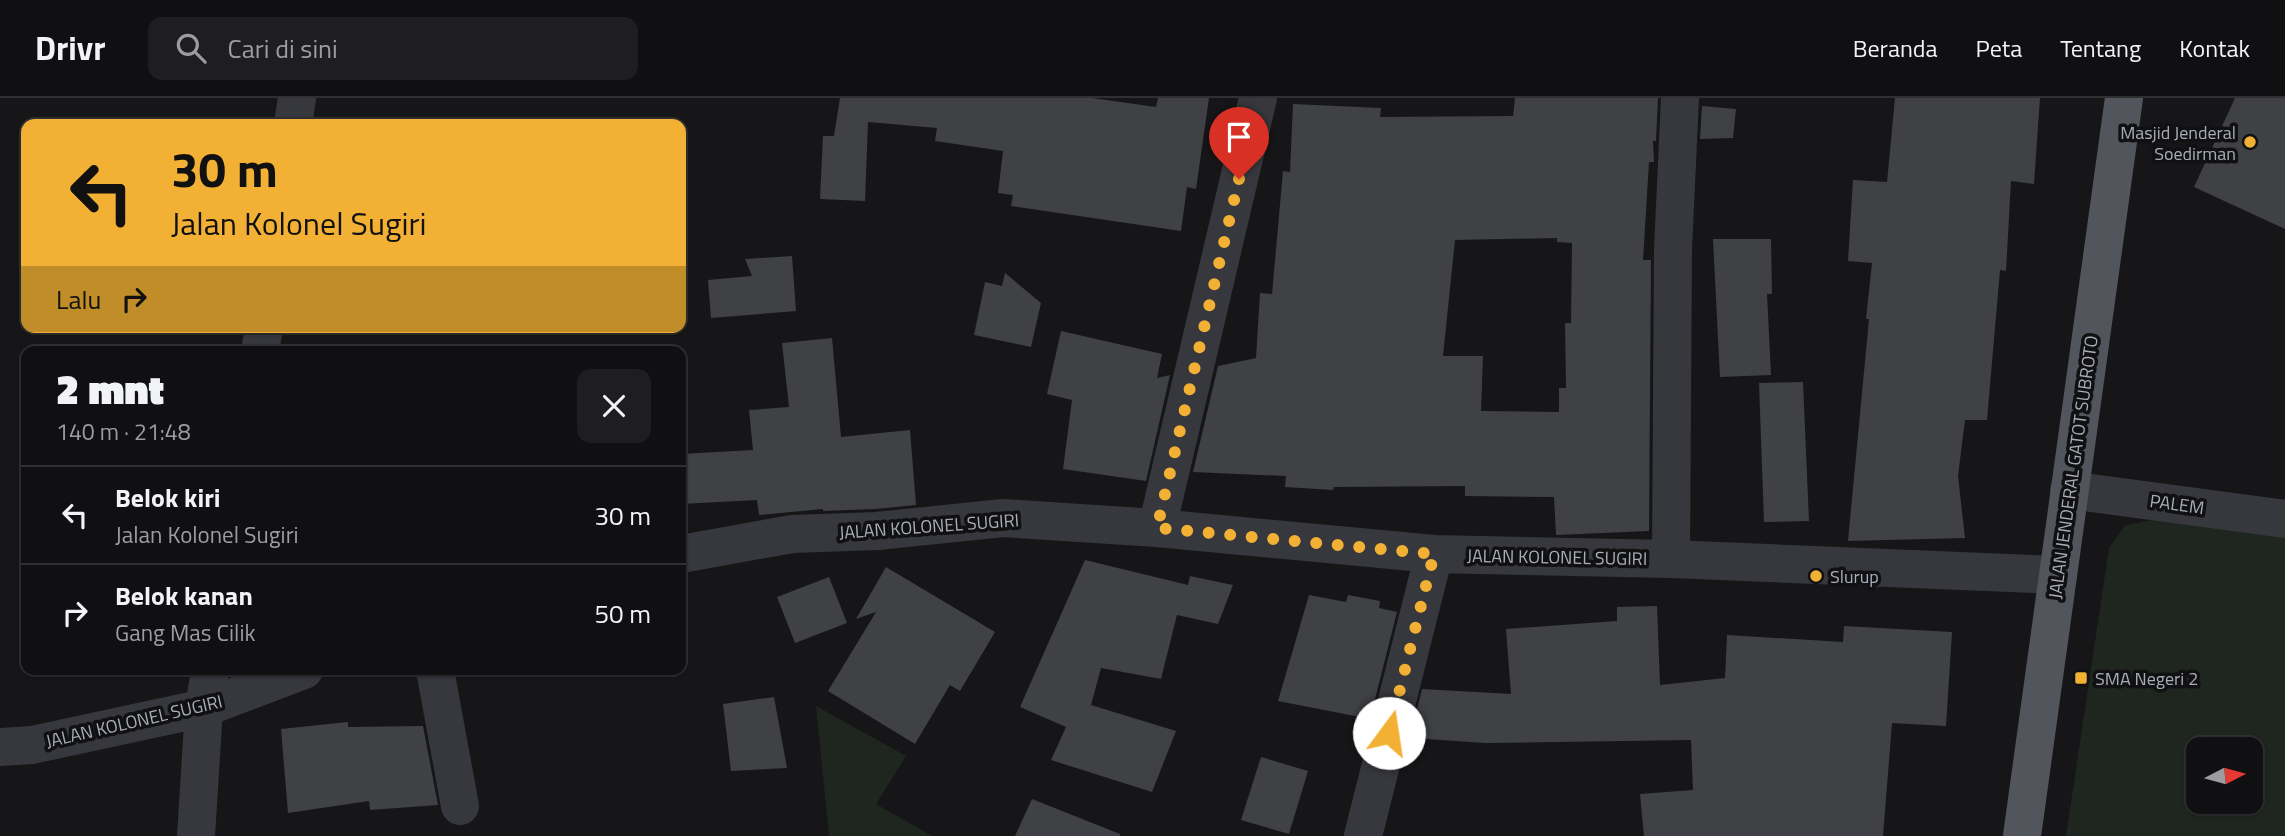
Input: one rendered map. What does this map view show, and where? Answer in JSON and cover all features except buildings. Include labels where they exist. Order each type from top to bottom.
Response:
[{"type":"main road","name":"JALAN JENDERAL GATOT SUBROTO","points":[[2022,836],[2124,98]]},
{"type":"street","points":[[294,119],[297,98]]},
{"type":"street","points":[[1157,528],[1258,98]]},
{"type":"street","points":[[1671,559],[1673,249],[1680,98]]},
{"type":"street","name":"PALEM","points":[[2069,490],[2285,519]]},
{"type":"street","name":"JALAN KOLONEL SUGIRI","points":[[686,553],[792,534],[877,531],[1003,518],[1157,528],[1434,554],[1671,559],[2059,575]]},
{"type":"street","points":[[1363,836],[1434,554]]},
{"type":"street","points":[[196,836],[204,708],[209,675]]},
{"type":"street","name":"JALAN KOLONEL SUGIRI","points":[[0,747],[32,745],[204,708],[291,675]]},
{"type":"street","points":[[436,675],[460,806]]},
{"type":"shaded area","points":[[2153,520],[2285,535],[2285,836],[2066,836],[2109,548],[2125,525]]},
{"type":"shaded area","points":[[816,706],[906,756],[876,804],[932,836],[829,836]]},
{"type":"place","name":"Masjid Jenderal Soedirman","points":[[2250,142]]},
{"type":"place","name":"Slurup","points":[[1816,576]]},
{"type":"place","name":"SMA Negeri 2","points":[[2081,678]]},
{"type":"route","points":[[1239,179],[1157,528],[1434,554],[1389,733]]}]
